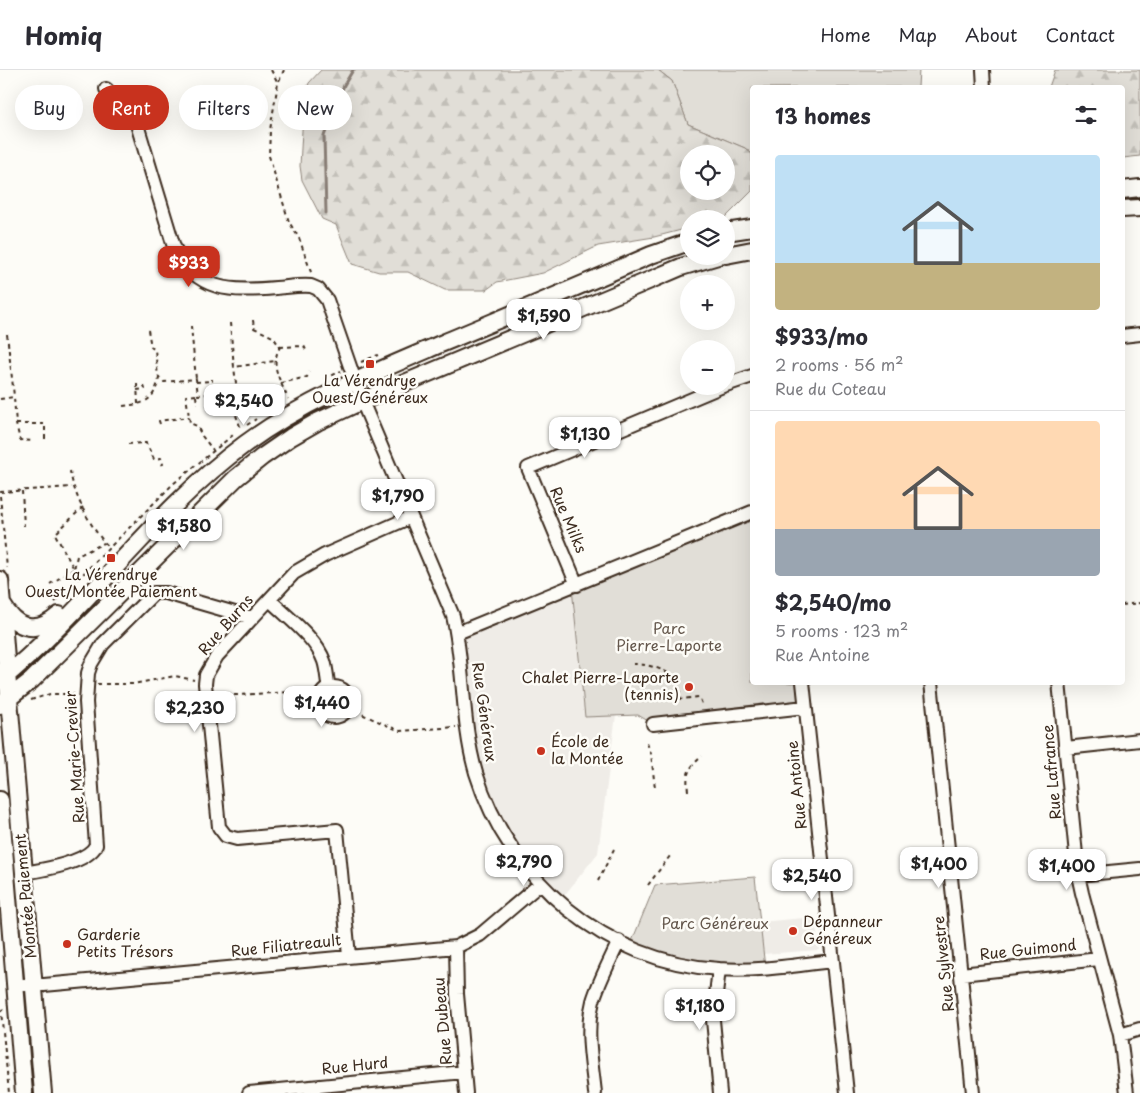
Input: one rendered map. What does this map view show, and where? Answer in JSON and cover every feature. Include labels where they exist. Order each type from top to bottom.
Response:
[{"type":"main road","points":[[1125,190],[1140,188]]},
{"type":"main road","points":[[1125,209],[1140,208]]},
{"type":"main road","points":[[735,231],[750,228]]},
{"type":"main road","points":[[4,678],[67,618],[166,515],[219,464],[246,443],[302,408],[354,381],[652,255],[680,245]]},
{"type":"main road","points":[[735,253],[750,250]]},
{"type":"main road","points":[[4,702],[32,680],[236,478],[291,437],[362,401],[687,265]]},
{"type":"main road","points":[[2,603],[8,614],[18,624],[33,627],[48,625],[117,565]]},
{"type":"main road","name":"Montée Paiement","points":[[4,576],[2,603],[4,702],[24,873],[43,1093]]},
{"type":"main road","name":"Montée Paiement","points":[[0,809],[24,1093]]},
{"type":"street","points":[[983,70],[984,85]]},
{"type":"street","points":[[139,130],[174,247],[184,263],[198,278],[210,284],[231,290],[305,286],[318,289]]},
{"type":"street","name":"Rue Généreux","points":[[318,289],[327,300],[362,401],[447,598],[457,634],[467,726],[476,773],[493,817],[509,845],[540,884],[581,919],[618,941],[666,960],[719,969],[765,968],[832,961]]},
{"type":"street","points":[[1125,336],[1140,334]]},
{"type":"street","name":"Rue Milks","points":[[735,382],[750,377]]},
{"type":"street","name":"Rue Milks","points":[[577,585],[528,468],[703,395]]},
{"type":"street","points":[[457,634],[750,513]]},
{"type":"street","name":"Rue Burns","points":[[348,956],[337,830],[237,839],[226,836],[220,827],[205,697],[206,675],[213,661],[294,573],[325,555],[412,517]]},
{"type":"street","name":"Rue Marie-Crevier","points":[[24,873],[60,866],[90,853],[96,845],[86,702],[88,673],[97,653],[112,635],[154,593],[166,594],[252,618]]},
{"type":"street","points":[[270,600],[308,638],[324,660],[326,691]]},
{"type":"street","name":"Rue Antoine","points":[[803,685],[846,1093]]},
{"type":"street","name":"Rue Sylvestre","points":[[932,685],[973,1093]]},
{"type":"street","name":"Rue Lafrance","points":[[1059,685],[1078,875],[1120,1035],[1127,1093]]},
{"type":"street","points":[[336,688],[344,691],[349,699],[348,708],[341,716],[326,716],[320,707],[320,697],[326,691],[336,688]]},
{"type":"street","points":[[653,724],[805,707]]},
{"type":"street","points":[[1066,748],[1140,740]]},
{"type":"street","points":[[1078,875],[1140,869]]},
{"type":"street","name":"Rue Filiatreault","points":[[14,985],[34,986],[456,947],[480,935],[540,884]]},
{"type":"street","points":[[595,1093],[590,1040],[590,1013],[599,985],[618,941]]},
{"type":"street","name":"Rue Dubeau","points":[[456,947],[457,994],[466,1093]]},
{"type":"street","name":"Rue Guimond","points":[[961,974],[1099,959]]},
{"type":"street","points":[[719,969],[713,1020],[720,1093]]},
{"type":"street","points":[[1120,1035],[1140,1029]]},
{"type":"street","name":"Rue Hurd","points":[[249,1093],[464,1072]]},
{"type":"path","points":[[271,70],[278,83]]},
{"type":"path","points":[[284,70],[278,83],[270,130],[269,156],[289,222],[298,238],[318,289]]},
{"type":"path","points":[[253,320],[254,328],[273,337],[280,348]]},
{"type":"path","points":[[213,450],[197,426],[190,423],[186,396],[237,391],[230,323]]},
{"type":"path","points":[[191,326],[197,404]]},
{"type":"path","points":[[123,406],[144,403],[151,398],[157,387],[159,378],[156,368],[155,350],[151,347],[148,330]]},
{"type":"path","points":[[7,334],[16,424],[20,440],[34,441]]},
{"type":"path","points":[[280,348],[304,346],[307,352]]},
{"type":"path","points":[[280,348],[275,357],[275,366],[288,399]]},
{"type":"path","points":[[234,367],[275,362]]},
{"type":"path","points":[[281,383],[307,377],[309,372]]},
{"type":"path","points":[[159,378],[164,382],[212,381],[212,379]]},
{"type":"path","points":[[137,384],[138,404]]},
{"type":"path","points":[[137,390],[145,389],[144,386]]},
{"type":"path","points":[[221,392],[222,402],[232,404],[241,430]]},
{"type":"path","points":[[0,399],[14,397]]},
{"type":"path","points":[[160,424],[159,420],[189,418]]},
{"type":"path","points":[[16,424],[44,424],[45,440]]},
{"type":"path","points":[[128,444],[146,443],[154,458],[161,458],[163,464],[159,465]]},
{"type":"path","points":[[70,472],[73,487],[83,507],[104,543],[110,548]]},
{"type":"path","points":[[0,492],[73,487]]},
{"type":"path","points":[[22,491],[24,526]]},
{"type":"path","points":[[0,496],[4,576]]},
{"type":"path","points":[[74,569],[55,534],[83,507]]},
{"type":"path","points":[[50,584],[74,569],[77,556],[104,543]]},
{"type":"path","points":[[1125,605],[1140,603]]},
{"type":"path","points":[[633,664],[647,664],[665,672],[677,682],[681,699],[698,697],[703,705],[706,718]]},
{"type":"path","points":[[31,700],[50,694],[87,694],[94,684],[133,684],[175,676],[194,680]]},
{"type":"path","points":[[672,678],[680,677]]},
{"type":"path","points":[[205,697],[309,690],[326,691]]},
{"type":"path","points":[[348,708],[400,731],[467,726]]},
{"type":"path","points":[[647,743],[651,754],[654,788]]},
{"type":"path","points":[[688,791],[686,777],[690,768],[702,756]]},
{"type":"path","points":[[598,881],[614,849]]},
{"type":"path","points":[[648,885],[670,856]]},
{"type":"shaded area","name":"École de la Montée","points":[[572,588],[585,717],[616,715],[598,853],[559,902],[540,884],[481,787],[457,633]]},
{"type":"shaded area","points":[[815,917],[819,950],[763,954],[760,922]]},
{"type":"green space","points":[[321,70],[658,70],[672,81],[688,124],[745,148],[750,152],[750,193],[733,210],[680,210],[680,230],[654,237],[598,246],[543,273],[497,282],[486,290],[445,290],[408,272],[379,272],[352,264],[336,225],[322,219],[302,180],[300,166],[302,130],[352,130],[352,85],[308,85]]},
{"type":"green space","points":[[658,70],[919,70],[918,85],[750,85],[750,152],[745,148],[688,124],[672,81]]},
{"type":"green space","points":[[1055,70],[1140,70],[1140,156],[1125,158],[1125,85],[1050,85]]},
{"type":"green space","name":"Parc Pierre-Laporte","points":[[750,513],[750,685],[803,685],[805,707],[653,724],[638,715],[585,717],[572,588]]},
{"type":"green space","name":"Parc Généreux","points":[[755,877],[765,968],[734,970],[630,946],[655,885]]},
{"type":"waterway","points":[[326,213],[324,136],[344,85],[353,70]]},
{"type":"place","name":"La Vérendrye Ouest/Généreux","points":[[370,364]]},
{"type":"place","name":"La Vérendrye Ouest/Montée Paiement","points":[[111,558]]},
{"type":"place","name":"Chalet Pierre-Laporte (tennis)","points":[[689,687]]},
{"type":"place","name":"École de la Montée","points":[[541,751]]},
{"type":"place","name":"Dépanneur Généreux","points":[[793,931]]},
{"type":"place","name":"Garderie Petits Trésors","points":[[67,944]]}]
